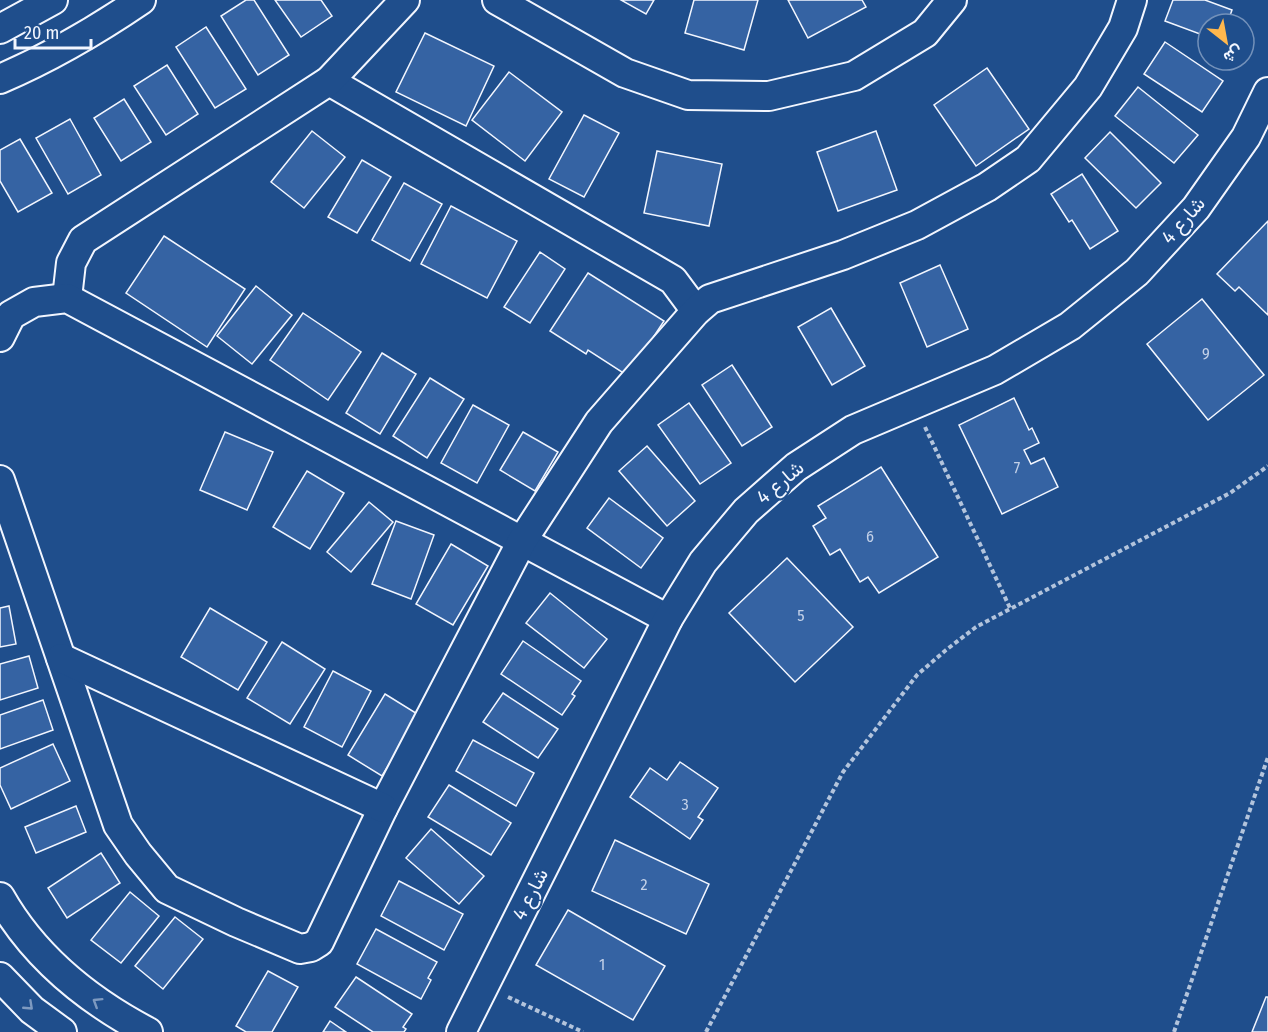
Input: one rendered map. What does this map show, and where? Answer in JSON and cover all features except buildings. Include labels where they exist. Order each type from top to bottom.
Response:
[{"type":"street","points":[[0,29],[53,0]]},
{"type":"street","points":[[0,79],[110,22],[141,0]]},
{"type":"street","points":[[67,298],[71,264],[83,240],[328,81],[405,0]]},
{"type":"street","points":[[497,0],[625,73],[688,95],[769,96],[854,76],[925,33],[952,0]]},
{"type":"street","points":[[0,480],[118,825],[167,889],[300,949],[311,947],[319,942],[383,808],[522,541],[599,422],[696,311],[710,299],[843,255],[917,225],[987,187],[1028,159],[1088,87],[1123,28],[1132,0]]},
{"type":"street","points":[[328,81],[673,280],[696,311]]},
{"type":"street","name":"شارع 4","points":[[461,1032],[668,620],[703,562],[746,511],[796,467],[853,430],[995,370],[1060,332],[1137,272],[1196,208],[1246,137],[1268,92]]},
{"type":"street","points":[[0,337],[11,315],[34,302],[67,298],[668,620]]},
{"type":"street","points":[[62,658],[383,808]]},
{"type":"street","points":[[0,897],[11,917],[46,959],[86,995],[148,1032]]},
{"type":"street","points":[[0,977],[32,1010],[62,1032]]},
{"type":"path","points":[[914,403],[1010,608]]},
{"type":"path","points":[[706,1032],[843,772],[917,675],[969,633],[1010,608],[1230,493],[1268,466]]},
{"type":"path","points":[[1174,1032],[1268,757]]},
{"type":"path","points":[[484,986],[583,1032]]}]
